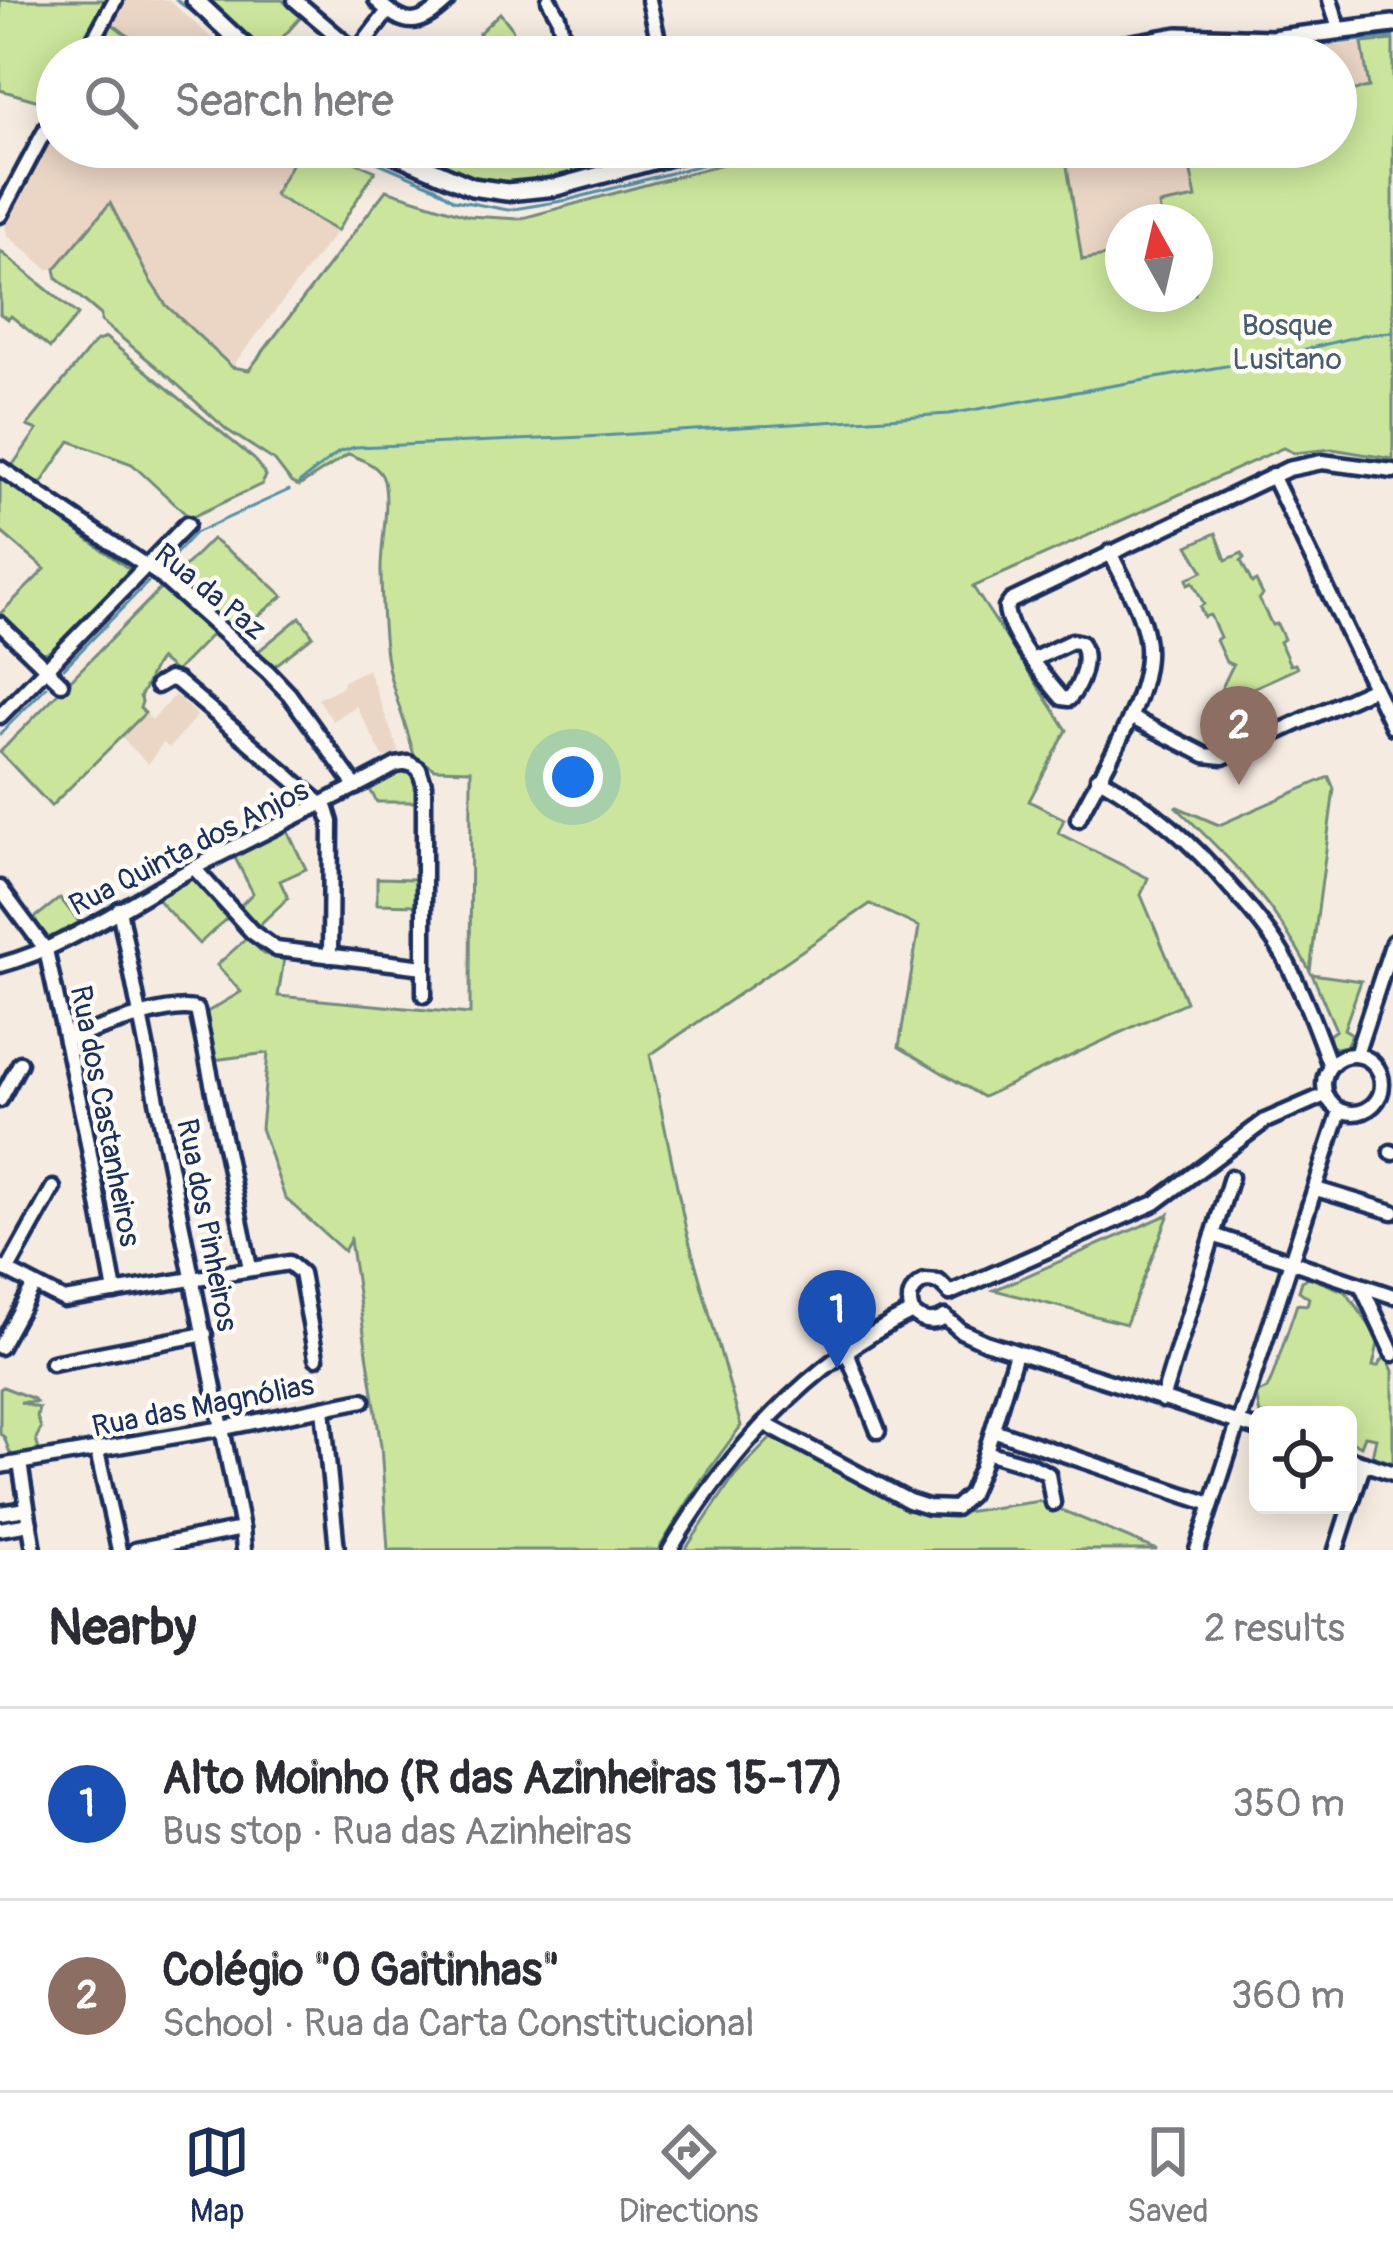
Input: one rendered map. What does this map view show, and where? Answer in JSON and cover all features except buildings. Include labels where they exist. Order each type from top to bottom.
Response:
[{"type":"main road","points":[[195,0],[234,36]]},
{"type":"main road","points":[[1296,36],[1393,24]]},
{"type":"main road","points":[[427,168],[456,181],[507,192],[556,187],[624,168]]},
{"type":"street","points":[[95,36],[115,0]]},
{"type":"street","points":[[295,0],[335,36]]},
{"type":"street","points":[[376,0],[404,21],[420,21],[448,0]]},
{"type":"street","points":[[549,0],[563,36]]},
{"type":"street","points":[[649,0],[657,36]]},
{"type":"street","points":[[1330,0],[1340,31]]},
{"type":"street","points":[[372,36],[388,11]]},
{"type":"street","points":[[0,215],[36,147]]},
{"type":"street","points":[[1032,660],[1072,641],[1086,653],[1078,686],[1069,699],[1059,695],[1032,660],[1007,619],[1011,601],[1304,464],[1393,471]]},
{"type":"street","name":"Rua da Paz","points":[[0,468],[147,566],[268,671],[356,787]]},
{"type":"street","points":[[1272,475],[1393,727]]},
{"type":"street","points":[[0,716],[187,524]]},
{"type":"street","points":[[1078,819],[1146,677],[1147,641],[1140,615],[1110,552]]},
{"type":"street","points":[[0,624],[61,682]]},
{"type":"street","points":[[158,686],[177,681],[324,805],[331,822],[330,956]]},
{"type":"street","points":[[1130,717],[1204,755],[1223,757],[1374,688]]},
{"type":"street","name":"Rua Quinta dos Anjos","points":[[0,965],[46,950],[397,765],[415,765],[424,778],[424,967]]},
{"type":"street","points":[[1098,777],[1186,838],[1256,916],[1298,984],[1330,1066]]},
{"type":"street","points":[[194,868],[267,945],[286,952],[424,967],[424,995]]},
{"type":"street","points":[[0,888],[46,950]]},
{"type":"street","name":"Rua dos Pinheiros","points":[[119,909],[244,1550]]},
{"type":"street","points":[[1356,1055],[1393,942]]},
{"type":"street","name":"Rua dos Castanheiros","points":[[46,950],[115,1292]]},
{"type":"street","points":[[66,1040],[140,1016],[189,1006],[198,1012],[250,1268]]},
{"type":"street","points":[[1356,1055],[1370,1060],[1379,1072],[1383,1104],[1361,1112],[1340,1111],[1325,1095],[1324,1077],[1342,1057],[1356,1055]]},
{"type":"street","points":[[1379,1072],[1393,1061]]},
{"type":"street","points":[[0,1100],[20,1063]]},
{"type":"street","points":[[950,1293],[1155,1203],[1265,1121],[1325,1095]]},
{"type":"street","points":[[1197,1550],[1340,1111]]},
{"type":"street","points":[[1162,1400],[1231,1177]]},
{"type":"street","points":[[53,1188],[3,1269],[64,1300],[286,1262],[301,1271],[316,1358]]},
{"type":"street","points":[[1316,1189],[1393,1212]]},
{"type":"street","points":[[1213,1235],[1393,1297]]},
{"type":"street","points":[[925,1281],[940,1282],[950,1293],[951,1306],[939,1321],[924,1321],[912,1312],[910,1297],[925,1281]]},
{"type":"street","points":[[0,1346],[34,1285]]},
{"type":"street","points":[[1362,1286],[1393,1354]]},
{"type":"street","points":[[670,1550],[697,1504],[765,1424],[846,1350],[912,1312]]},
{"type":"street","points":[[945,1317],[961,1331],[1016,1353],[1249,1426]]},
{"type":"street","points":[[52,1363],[205,1334]]},
{"type":"street","points":[[846,1350],[878,1431]]},
{"type":"street","points":[[765,1424],[909,1501],[955,1508],[970,1494],[981,1468],[1016,1353]]},
{"type":"street","name":"Rua das Magnólias","points":[[0,1466],[363,1400]]},
{"type":"street","points":[[323,1408],[337,1550]]},
{"type":"street","points":[[993,1430],[1211,1504]]},
{"type":"street","points":[[97,1450],[118,1550]]},
{"type":"street","points":[[986,1453],[1048,1474],[1052,1503]]},
{"type":"street","points":[[1357,1461],[1393,1473]]},
{"type":"street","points":[[20,1463],[34,1550]]},
{"type":"street","points":[[1336,1550],[1364,1463]]},
{"type":"street","points":[[0,1513],[27,1509]]},
{"type":"street","points":[[0,1529],[30,1525]]},
{"type":"street","points":[[135,1550],[242,1529]]},
{"type":"shaded area","points":[[124,0],[169,0],[209,36],[127,36],[111,23]]},
{"type":"shaded area","points":[[1357,43],[1362,43],[1369,87],[1357,90]]},
{"type":"shaded area","points":[[36,163],[36,168],[290,168],[275,195],[337,231],[232,367],[166,305],[109,204],[55,269],[47,269],[7,235],[5,224]]},
{"type":"shaded area","points":[[1067,168],[1190,168],[1196,198],[1164,204],[1105,204],[1105,257],[1082,261]]},
{"type":"shaded area","points":[[368,669],[399,752],[384,758],[356,706],[333,721],[318,699]]},
{"type":"shaded area","points":[[175,695],[197,715],[170,748],[163,743],[148,764],[121,737],[145,713],[152,720]]},
{"type":"green space","points":[[0,0],[105,0],[87,36],[36,36],[36,100],[0,90]]},
{"type":"green space","points":[[209,0],[282,0],[301,17],[284,36],[247,36]]},
{"type":"green space","points":[[500,13],[514,36],[482,36],[479,33]]},
{"type":"green space","points":[[111,23],[128,36],[104,36]]},
{"type":"green space","name":"Bosque Lusitano","points":[[1393,40],[1393,459],[1332,449],[1294,453],[1283,448],[973,587],[1067,730],[1029,801],[1064,819],[1058,833],[1148,878],[1141,895],[1186,1002],[983,1097],[899,1047],[919,927],[870,904],[650,1055],[686,1230],[741,1426],[658,1550],[388,1550],[381,1446],[350,1240],[344,1251],[285,1198],[261,1128],[268,1053],[213,1060],[207,1012],[241,992],[217,965],[247,938],[264,954],[284,959],[278,996],[470,1014],[471,770],[435,769],[414,756],[385,644],[381,574],[386,492],[379,471],[349,454],[299,486],[291,482],[275,461],[227,430],[101,321],[101,315],[57,278],[55,269],[110,203],[166,305],[232,367],[249,370],[386,190],[469,216],[519,219],[708,168],[1067,168],[1082,260],[1105,256],[1105,312],[1213,312],[1213,204],[1164,204],[1196,198],[1190,168],[1357,168],[1357,90],[1369,87],[1362,43]]},
{"type":"green space","points":[[289,168],[375,171],[337,231],[274,195]]},
{"type":"green space","points":[[448,168],[587,168],[509,182]]},
{"type":"green space","points":[[0,251],[78,315],[50,348],[11,316],[0,314]]},
{"type":"green space","points":[[106,338],[254,459],[266,476],[262,484],[190,518],[132,464],[70,441],[40,485],[12,466],[37,430],[27,426],[90,348]]},
{"type":"green space","points":[[0,480],[129,569],[56,649],[45,653],[0,614],[45,569],[0,531]]},
{"type":"green space","points":[[1216,533],[1226,560],[1242,553],[1252,583],[1256,581],[1263,595],[1259,599],[1284,639],[1280,642],[1290,665],[1297,668],[1251,689],[1253,695],[1244,700],[1254,722],[1245,727],[1230,704],[1212,708],[1233,665],[1226,662],[1210,615],[1204,617],[1200,607],[1204,604],[1187,579],[1203,571],[1188,546]]},
{"type":"green space","points":[[212,539],[283,596],[235,634],[172,579]]},
{"type":"green space","points":[[163,586],[215,631],[175,672],[160,659],[140,696],[145,713],[51,806],[0,752]]},
{"type":"green space","points":[[300,617],[313,636],[272,668],[256,653]]},
{"type":"green space","points":[[402,770],[417,780],[417,802],[377,802],[369,788]]},
{"type":"green space","points":[[1329,777],[1334,789],[1310,971],[1250,882],[1175,806],[1219,825]]},
{"type":"green space","points":[[287,830],[306,869],[280,881],[288,898],[257,927],[239,907],[253,893],[234,856]]},
{"type":"green space","points":[[377,878],[416,879],[416,905],[377,904]]},
{"type":"green space","points":[[193,879],[227,918],[199,944],[154,896]]},
{"type":"green space","points":[[60,898],[80,923],[47,939],[32,920]]},
{"type":"green space","points":[[1312,974],[1361,981],[1344,1029],[1352,1034],[1346,1046],[1331,1045],[1329,1035],[1336,1030]]},
{"type":"green space","points":[[1169,1214],[1126,1324],[994,1290]]},
{"type":"green space","points":[[1309,1277],[1346,1292],[1379,1339],[1373,1366],[1386,1355],[1393,1371],[1393,1463],[1372,1456],[1376,1438],[1365,1436],[1361,1446],[1357,1444],[1357,1406],[1258,1406],[1256,1394],[1267,1389],[1297,1304],[1307,1305],[1309,1298],[1299,1291]]},
{"type":"green space","points":[[3,1387],[36,1402],[20,1402],[39,1408],[41,1428],[36,1439],[40,1454],[17,1458],[10,1453],[0,1434]]},
{"type":"green space","points":[[771,1438],[951,1514],[1040,1501],[1157,1550],[685,1550],[735,1475]]},
{"type":"waterway","points":[[176,0],[219,36]]},
{"type":"waterway","points":[[1357,41],[1393,37]]},
{"type":"waterway","points":[[391,168],[454,200],[508,210],[568,200],[689,168]]},
{"type":"waterway","points":[[299,483],[339,452],[355,447],[949,414],[1393,332]]},
{"type":"waterway","points":[[166,564],[195,533],[289,490]]},
{"type":"waterway","points":[[64,668],[148,582]]},
{"type":"waterway","points":[[0,734],[46,687]]},
{"type":"place","name":"Colégio \"O Gaitinhas\"","points":[[1239,785]]},
{"type":"place","name":"Alto Moinho (R das Azinheiras 15-17)","points":[[837,1369]]}]
